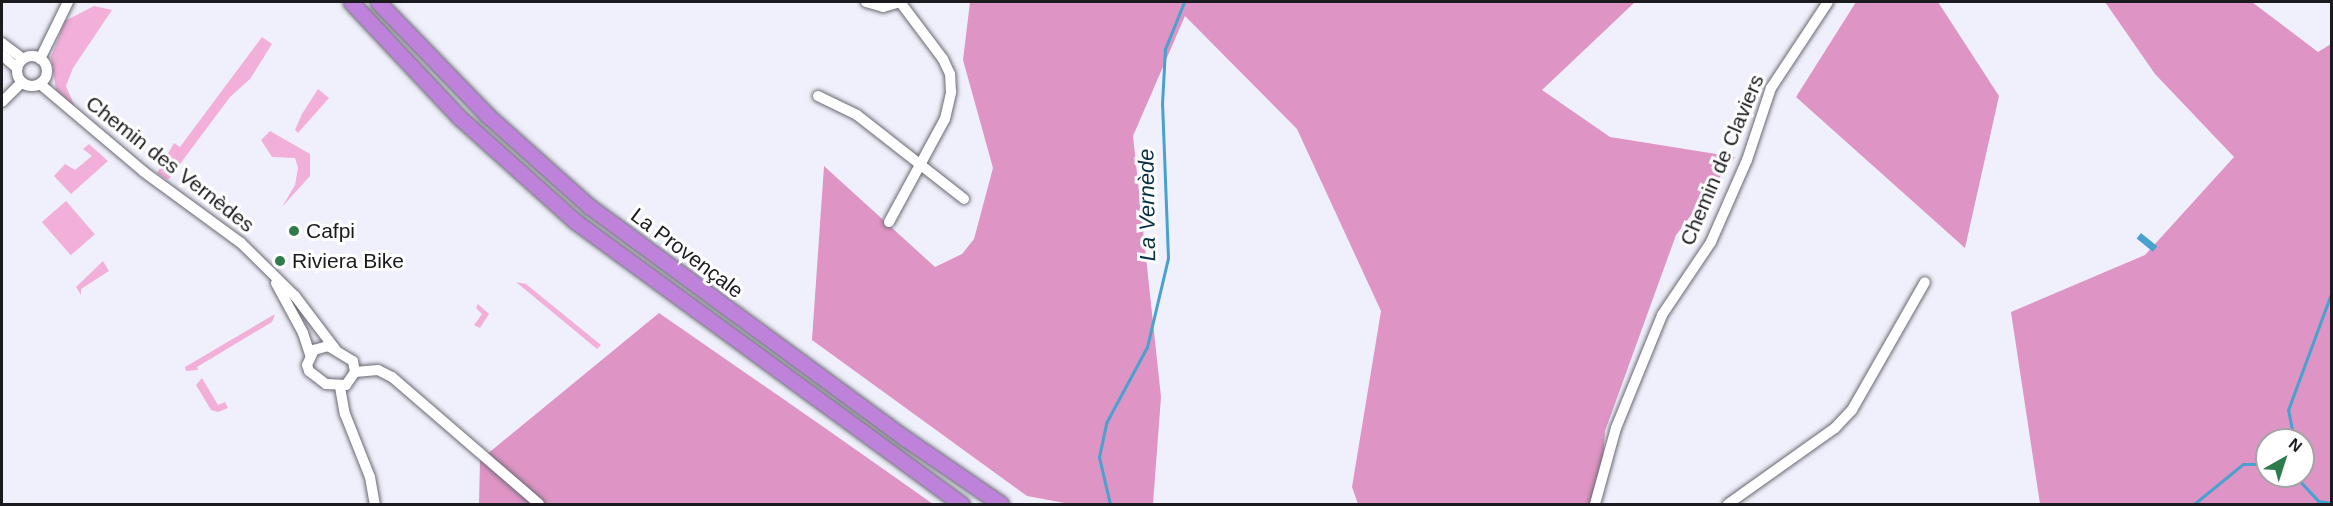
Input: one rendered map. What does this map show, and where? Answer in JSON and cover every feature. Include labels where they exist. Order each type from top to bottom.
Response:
[{"type":"highway","name":"La Provençale","points":[[351,2],[460,118],[576,222],[962,504]]},
{"type":"highway","name":"La Provençale","points":[[378,2],[487,115],[590,207],[906,440],[1001,504]]},
{"type":"street","points":[[2,55],[20,64],[40,59],[68,2]]},
{"type":"street","points":[[866,2],[883,7],[900,2],[950,74],[949,105],[889,222]]},
{"type":"street","name":"Chemin de Claviers","points":[[1594,504],[1616,428],[1662,315],[1711,242],[1747,160],[1771,88],[1828,2]]},
{"type":"street","points":[[2,43],[20,64],[22,82]]},
{"type":"street","points":[[22,82],[40,84],[47,72],[40,59]]},
{"type":"street","points":[[2,102],[22,82]]},
{"type":"street","name":"Chemin des Vernèdes","points":[[40,84],[144,172],[241,243],[308,311],[336,350]]},
{"type":"street","points":[[818,96],[858,115],[918,166],[934,172],[964,199]]},
{"type":"street","name":"Chemin des Vernèdes","points":[[274,277],[310,355]]},
{"type":"street","points":[[1728,504],[1835,428],[1852,410],[1925,282]]},
{"type":"street","points":[[340,387],[312,375],[307,364],[310,355],[321,346],[336,350],[349,356],[355,372]]},
{"type":"street","points":[[355,372],[378,370],[392,377],[539,504]]},
{"type":"street","points":[[340,387],[349,382],[355,372]]},
{"type":"street","points":[[340,387],[345,414],[370,477],[375,504]]},
{"type":"shaded area","points":[[970,2],[1635,2],[1542,90],[1610,137],[1735,157],[1676,235],[1605,431],[1600,504],[1358,504],[1352,487],[1381,311],[1297,129],[1185,16],[1133,136],[1161,397],[1153,504],[1070,504],[1027,496],[812,340],[824,166],[935,267],[962,254],[974,239],[993,168],[963,60]]},
{"type":"shaded area","points":[[1856,2],[1938,2],[1999,96],[1965,248],[1796,97]]},
{"type":"shaded area","points":[[2105,2],[2252,2],[2318,52],[2331,44],[2331,504],[2040,504],[2011,312],[2145,255],[2234,157],[2155,74]]},
{"type":"shaded area","points":[[94,6],[112,10],[73,68],[66,86],[75,107],[56,90],[51,57],[65,21]]},
{"type":"shaded area","points":[[262,37],[272,44],[250,79],[230,97],[168,180],[157,173],[174,143],[180,147]]},
{"type":"shaded area","points":[[318,89],[329,98],[298,133],[295,130],[302,114]]},
{"type":"shaded area","points":[[270,131],[310,154],[310,176],[282,207],[295,185],[298,168],[295,158],[272,157],[261,140]]},
{"type":"shaded area","points":[[89,144],[108,161],[71,194],[54,176],[65,164],[75,170],[92,156],[83,149]]},
{"type":"shaded area","points":[[66,201],[95,234],[71,255],[42,222]]},
{"type":"shaded area","points":[[103,261],[109,271],[81,289],[81,295],[76,287]]},
{"type":"shaded area","points":[[516,282],[526,284],[601,345],[597,349]]},
{"type":"shaded area","points":[[478,304],[489,314],[480,328],[474,325],[482,314],[476,308]]},
{"type":"shaded area","points":[[659,313],[933,504],[479,504],[480,460]]},
{"type":"shaded area","points":[[275,314],[272,322],[197,367],[198,370],[186,371],[185,367]]},
{"type":"shaded area","points":[[202,378],[218,405],[225,402],[228,408],[218,412],[211,410],[196,385]]},
{"type":"water","points":[[2141,233],[2157,246],[2153,252],[2137,238]]},
{"type":"waterway","name":"La Vernède","points":[[1110,504],[1099,457],[1106,423],[1147,347],[1168,258],[1162,104],[1165,49],[1184,2]]},
{"type":"waterway","points":[[2292,428],[2288,410],[2332,291]]},
{"type":"waterway","points":[[2194,504],[2243,464],[2255,464]]},
{"type":"waterway","points":[[2306,488],[2318,501],[2332,503]]},
{"type":"place","name":"Cafpi","points":[[294,231]]},
{"type":"place","name":"Riviera Bike","points":[[280,261]]}]
